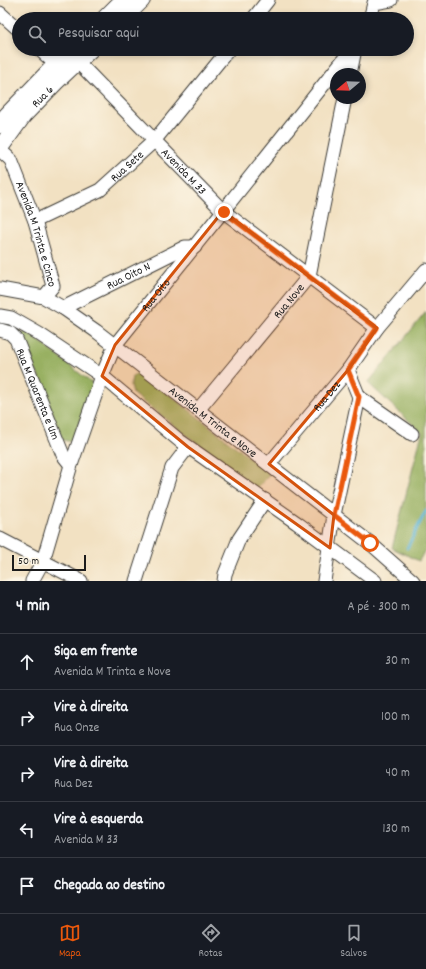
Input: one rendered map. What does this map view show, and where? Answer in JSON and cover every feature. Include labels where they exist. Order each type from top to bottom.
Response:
[{"type":"main road","points":[[111,12],[123,0]]},
{"type":"main road","points":[[130,12],[142,0]]},
{"type":"main road","name":"Rua 6","points":[[0,149],[23,116],[71,56]]},
{"type":"main road","name":"Rua 6","points":[[0,125],[6,116],[60,69]]},
{"type":"street","points":[[259,12],[268,0]]},
{"type":"street","points":[[370,12],[371,2],[391,0]]},
{"type":"street","points":[[0,13],[12,24]]},
{"type":"street","points":[[46,56],[60,69]]},
{"type":"street","name":"Avenida M 33","points":[[75,56],[154,141],[224,212],[377,328]]},
{"type":"street","name":"Rua Sete","points":[[35,221],[100,190],[154,141],[223,56]]},
{"type":"street","name":"Rua Oito","points":[[32,581],[43,561],[70,465],[102,376],[115,345],[224,212],[347,56]]},
{"type":"street","points":[[351,68],[352,56]]},
{"type":"street","name":"Rua Nove","points":[[198,410],[309,276],[344,104]]},
{"type":"street","name":"Avenida M Trinta e Cinco","points":[[0,149],[12,160],[35,221],[53,286],[44,297]]},
{"type":"street","name":"Rua Oito N","points":[[63,308],[185,247],[194,247]]},
{"type":"street","name":"Rua Dez","points":[[269,464],[348,370],[377,328],[426,270]]},
{"type":"street","name":"Avenida M Trinta e Nove","points":[[0,288],[44,297],[96,331],[370,543],[413,581]]},
{"type":"street","points":[[0,316],[11,318],[34,331],[102,376],[188,447],[265,500],[374,581]]},
{"type":"street","name":"Rua M Quarenta e Um","points":[[0,330],[10,333],[16,339],[63,455],[70,465]]},
{"type":"street","points":[[348,370],[359,397],[412,434]]},
{"type":"street","points":[[324,581],[334,515],[359,397]]},
{"type":"street","points":[[136,581],[172,468],[188,447]]},
{"type":"street","points":[[224,581],[225,574],[239,539],[265,500]]},
{"type":"street","points":[[0,539],[81,581]]},
{"type":"highlighted area","points":[[223,211],[377,328],[348,370],[269,464],[334,515],[330,548],[188,447],[102,376],[115,345]]},
{"type":"green space","points":[[426,312],[426,548],[419,561],[392,548],[422,433],[368,383]]},
{"type":"green space","points":[[27,331],[93,384],[73,442],[62,440],[39,377],[18,336]]},
{"type":"green space","points":[[141,372],[270,474],[257,489],[133,394],[131,385],[132,376]]},
{"type":"waterway","points":[[407,548],[426,511]]},
{"type":"route","points":[[224,212],[377,328],[348,370],[359,397],[334,515],[370,543]]}]
